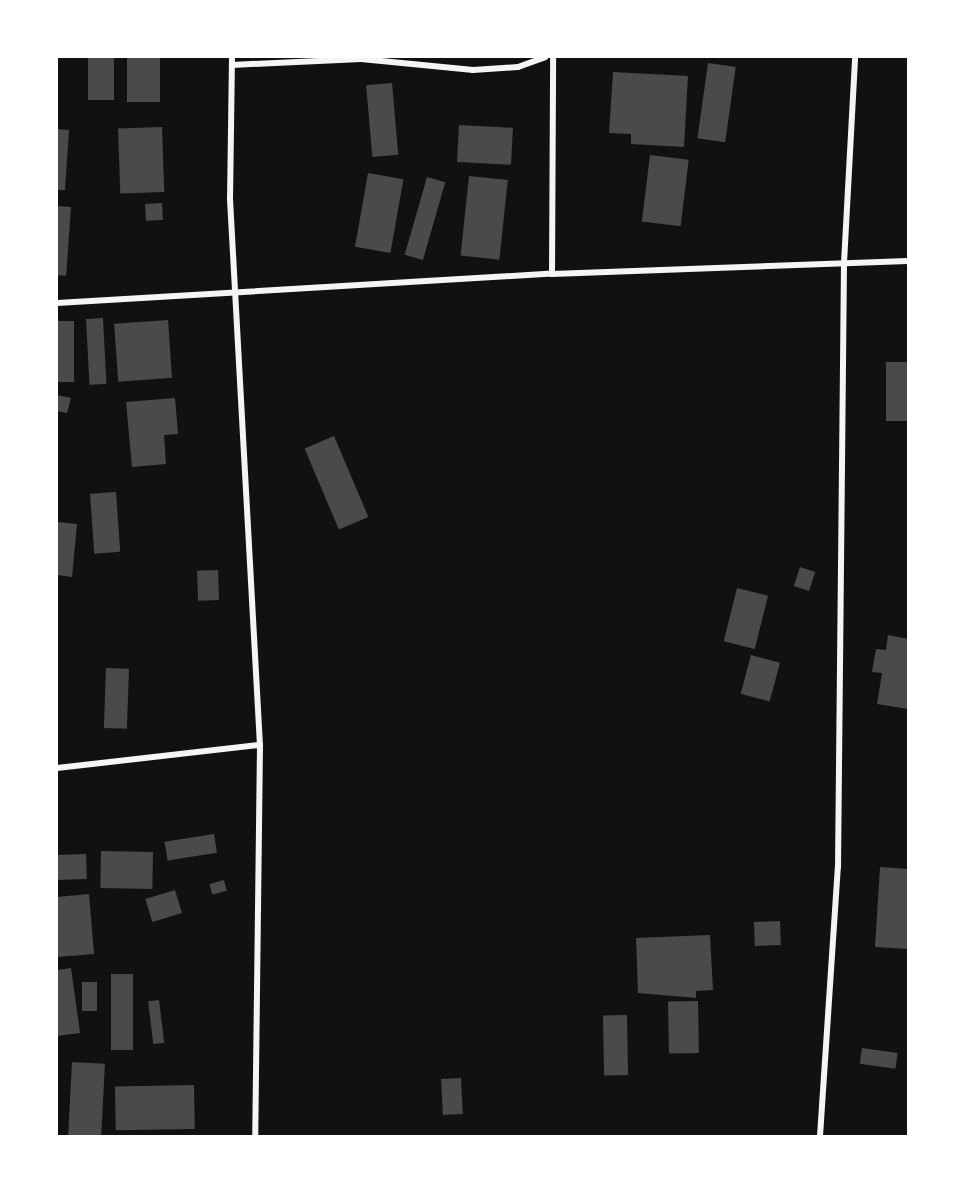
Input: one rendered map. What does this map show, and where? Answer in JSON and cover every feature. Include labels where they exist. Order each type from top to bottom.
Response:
[{"type":"street","points":[[232,57],[235,296],[260,745],[255,1136]]},
{"type":"street","points":[[232,65],[361,59],[473,70],[518,67],[545,57]]},
{"type":"street","points":[[552,274],[553,57]]},
{"type":"street","points":[[820,1136],[838,867],[844,263],[855,57]]},
{"type":"street","points":[[57,303],[235,296],[552,274],[908,261]]},
{"type":"street","points":[[57,768],[260,745]]},
{"type":"building","points":[[88,57],[114,57],[114,100],[88,100]]},
{"type":"building","points":[[127,57],[160,57],[160,102],[127,102]]},
{"type":"building","points":[[708,63],[736,67],[725,142],[697,138]]},
{"type":"building","points":[[613,72],[688,76],[684,147],[631,144],[631,134],[609,133]]},
{"type":"building","points":[[392,83],[398,155],[372,157],[366,85]]},
{"type":"building","points":[[459,125],[513,128],[511,165],[457,162]]},
{"type":"building","points":[[162,127],[164,192],[120,193],[118,129]]},
{"type":"building","points":[[57,129],[69,130],[65,190],[57,190]]},
{"type":"building","points":[[650,155],[689,160],[681,226],[642,222]]},
{"type":"building","points":[[368,173],[403,179],[390,253],[355,247]]},
{"type":"building","points":[[469,176],[508,180],[499,260],[461,256]]},
{"type":"building","points":[[427,177],[445,182],[423,260],[405,255]]},
{"type":"building","points":[[162,203],[163,220],[146,221],[145,204]]},
{"type":"building","points":[[57,206],[71,207],[66,276],[57,275]]},
{"type":"building","points":[[103,318],[106,384],[89,385],[86,319]]},
{"type":"building","points":[[168,320],[172,378],[118,382],[114,324]]},
{"type":"building","points":[[57,321],[74,321],[74,382],[57,382]]},
{"type":"building","points":[[886,362],[908,362],[908,421],[886,421]]},
{"type":"building","points":[[57,395],[71,398],[67,413],[57,411]]},
{"type":"building","points":[[175,398],[178,434],[164,435],[166,464],[132,467],[126,402]]},
{"type":"building","points":[[334,436],[368,517],[339,530],[305,449]]},
{"type":"building","points":[[116,492],[120,552],[94,554],[90,494]]},
{"type":"building","points":[[58,522],[77,524],[72,577],[57,575]]},
{"type":"building","points":[[800,567],[815,572],[809,591],[794,586]]},
{"type":"building","points":[[218,570],[219,600],[198,601],[197,571]]},
{"type":"building","points":[[737,588],[768,596],[755,649],[724,641]]},
{"type":"building","points":[[888,635],[908,639],[908,709],[877,704],[882,673],[872,672],[876,649],[886,650]]},
{"type":"building","points":[[751,655],[780,663],[770,701],[741,694]]},
{"type":"building","points":[[106,668],[129,669],[127,729],[104,728]]},
{"type":"building","points":[[214,834],[217,853],[168,861],[165,842]]},
{"type":"building","points":[[101,851],[153,852],[152,889],[100,888]]},
{"type":"building","points":[[86,854],[87,879],[58,880],[57,855]]},
{"type":"building","points":[[880,867],[908,869],[908,949],[875,947]]},
{"type":"building","points":[[224,880],[227,891],[212,895],[210,884]]},
{"type":"building","points":[[175,890],[182,913],[152,922],[145,899]]},
{"type":"building","points":[[89,894],[94,954],[57,957],[57,897]]},
{"type":"building","points":[[780,921],[781,945],[755,946],[754,922]]},
{"type":"building","points":[[710,935],[713,990],[696,991],[696,998],[638,993],[636,938]]},
{"type":"building","points":[[71,968],[80,1033],[57,1036],[57,970]]},
{"type":"building","points":[[111,974],[133,974],[133,1050],[111,1050]]},
{"type":"building","points":[[82,982],[97,982],[97,1011],[82,1011]]},
{"type":"building","points":[[159,1000],[164,1043],[153,1044],[148,1001]]},
{"type":"building","points":[[698,1001],[699,1053],[669,1054],[668,1002]]},
{"type":"building","points":[[603,1015],[627,1015],[628,1075],[604,1075]]},
{"type":"building","points":[[862,1048],[898,1053],[895,1069],[860,1064]]},
{"type":"building","points":[[72,1062],[105,1064],[101,1136],[68,1136]]},
{"type":"building","points":[[461,1078],[463,1114],[443,1115],[441,1079]]},
{"type":"building","points":[[194,1085],[195,1129],[116,1130],[115,1086]]}]
